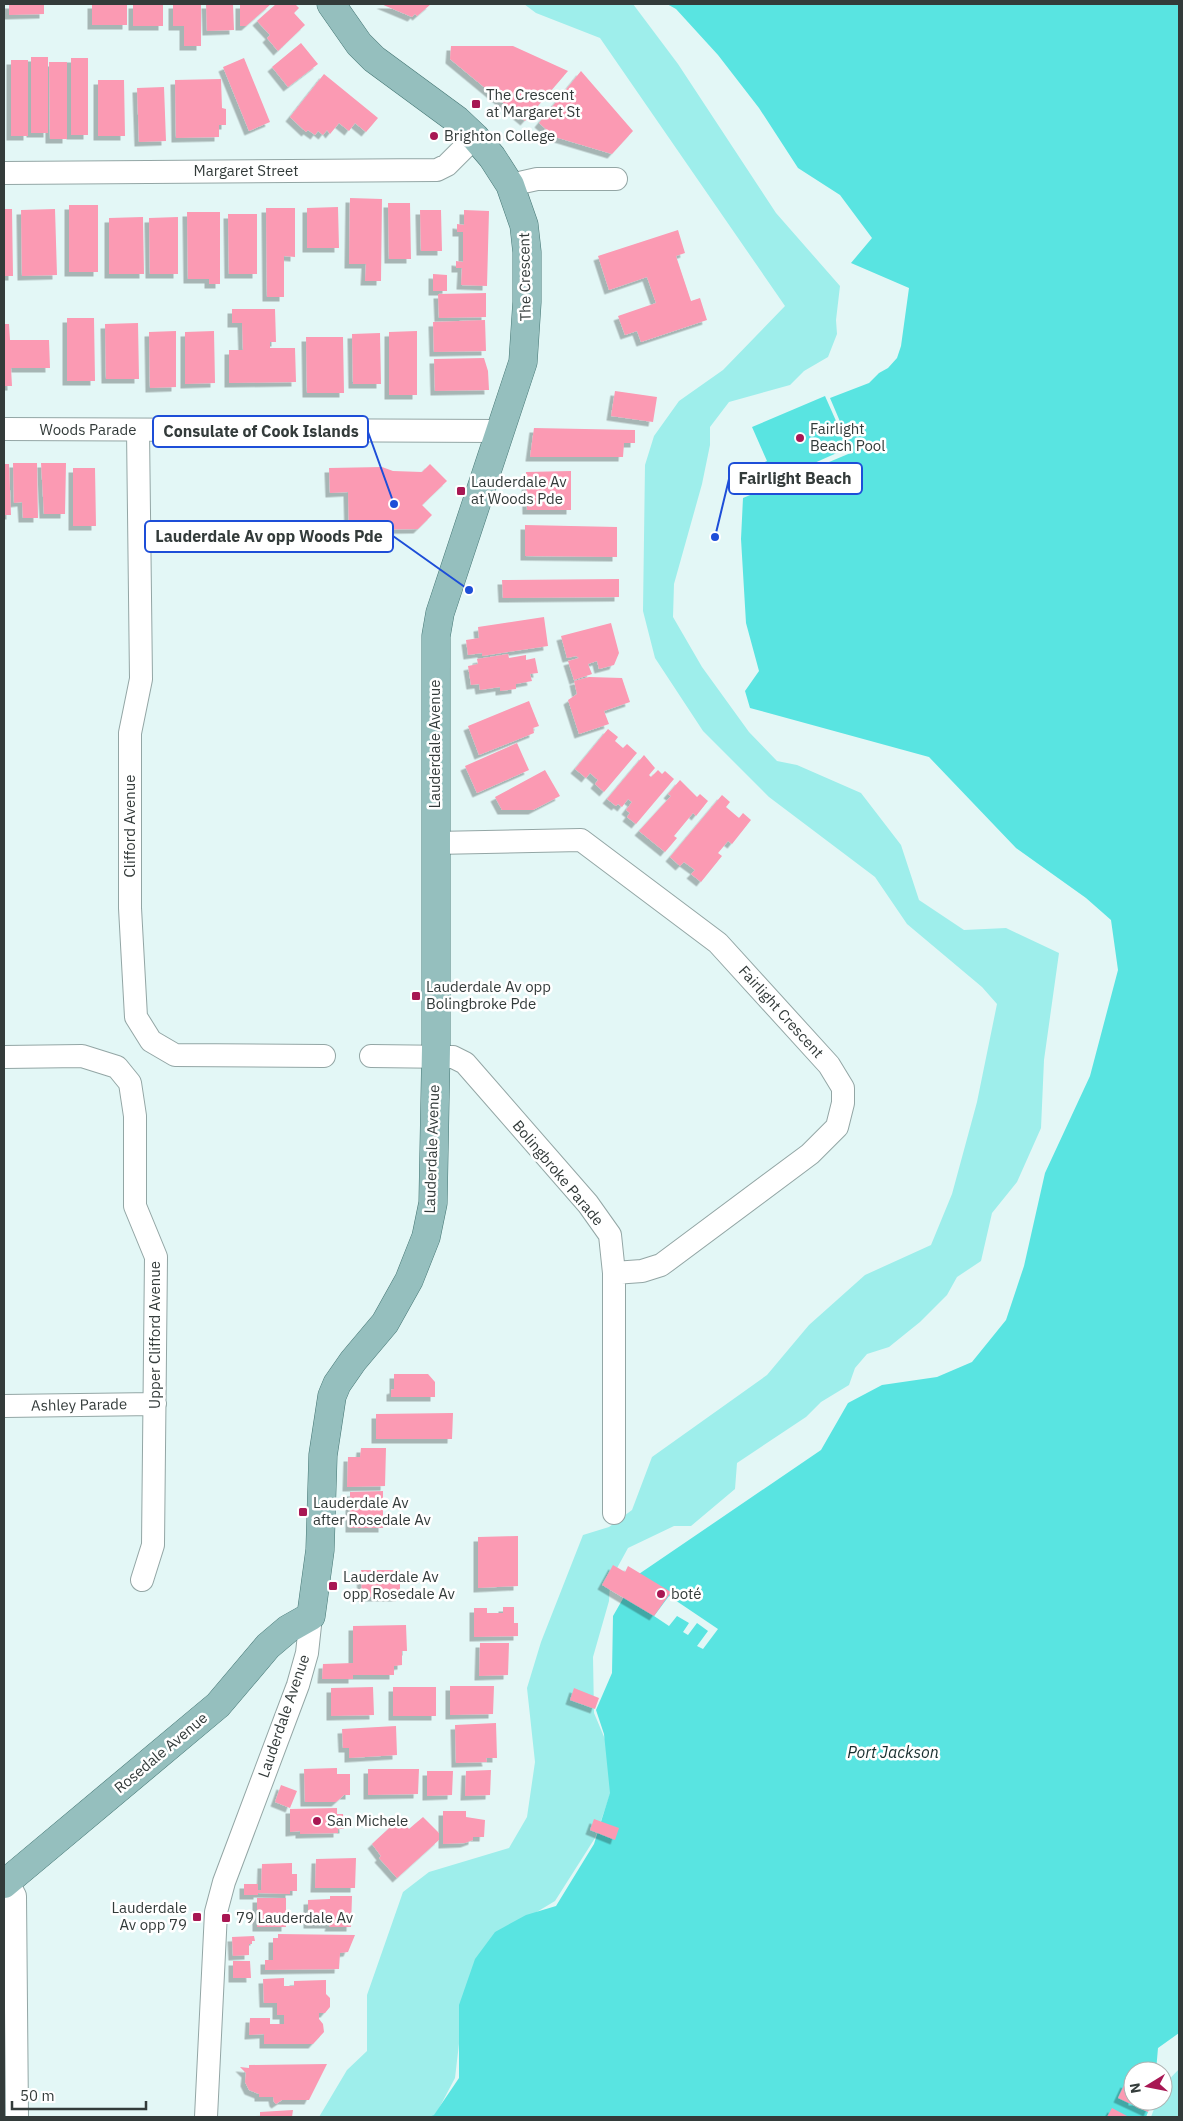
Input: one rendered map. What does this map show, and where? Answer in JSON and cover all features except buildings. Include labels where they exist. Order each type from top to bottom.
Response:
[{"type":"main road","name":"The Crescent","points":[[331,4],[359,44],[374,59],[457,120],[475,137],[492,157],[510,185],[519,208],[526,239],[528,302],[523,362],[487,474]]},
{"type":"main road","name":"Lauderdale Avenue","points":[[311,1616],[320,1550],[323,1455],[332,1396],[337,1384],[353,1361],[397,1304],[419,1259],[426,1237],[434,1184],[436,1056],[436,636],[440,613],[487,474]]},
{"type":"main road","name":"Rosedale Avenue","points":[[5,1883],[218,1706],[268,1646],[288,1629],[311,1616]]},
{"type":"street","name":"Margaret Street","points":[[4,173],[437,170],[447,165],[475,137]]},
{"type":"street","points":[[510,185],[537,179],[616,179]]},
{"type":"street","name":"Woods Parade","points":[[4,429],[501,431]]},
{"type":"street","name":"Clifford Avenue","points":[[138,430],[141,679],[130,733],[130,908],[136,1017],[151,1041],[175,1055],[324,1056]]},
{"type":"street","name":"Fairlight Crescent","points":[[435,843],[581,840],[621,868],[718,943],[829,1065],[843,1088],[843,1103],[837,1126],[810,1154],[661,1265],[642,1271],[614,1273]]},
{"type":"street","name":"Upper Clifford Avenue","points":[[4,1057],[82,1056],[117,1066],[130,1083],[135,1116],[135,1206],[156,1257],[153,1545],[142,1580]]},
{"type":"street","name":"Bolingbroke Parade","points":[[371,1056],[453,1057],[465,1063],[588,1204],[610,1235],[614,1273],[614,1513]]},
{"type":"street","name":"Ashley Parade","points":[[4,1406],[155,1404]]},
{"type":"street","name":"Lauderdale Avenue","points":[[206,2117],[216,1912],[224,1882],[298,1685],[307,1653],[311,1616]]},
{"type":"street","points":[[5,1883],[15,1896],[17,2117]]},
{"type":"shaded area","points":[[524,4],[633,4],[678,64],[776,213],[840,286],[836,320],[837,334],[828,357],[804,371],[790,385],[729,402],[710,427],[710,445],[702,484],[674,584],[673,617],[702,667],[749,732],[777,761],[797,765],[861,793],[901,845],[919,900],[964,930],[1006,928],[1059,953],[1044,1060],[1041,1128],[1017,1182],[992,1213],[981,1261],[957,1277],[947,1295],[920,1322],[889,1347],[867,1354],[855,1368],[849,1385],[821,1402],[806,1417],[737,1463],[735,1489],[691,1526],[674,1526],[628,1548],[610,1581],[609,1601],[593,1657],[594,1713],[610,1751],[614,1783],[595,1838],[555,1901],[490,1940],[460,2035],[455,2078],[436,2114],[432,2117],[319,2117],[347,2070],[367,2051],[367,1995],[403,1892],[429,1872],[509,1848],[527,1817],[535,1762],[527,1688],[541,1642],[583,1535],[609,1527],[632,1510],[652,1457],[767,1375],[809,1325],[865,1275],[931,1245],[952,1194],[977,1102],[997,1004],[982,987],[907,924],[875,877],[769,797],[703,731],[655,658],[643,611],[645,465],[654,436],[679,401],[723,370],[785,306],[600,38],[536,13]]},
{"type":"shaded area","points":[[1179,2069],[1179,2117],[1151,2117],[1153,2111],[1173,2111],[1173,2075]]},
{"type":"water","name":"Port Jackson","points":[[667,4],[1179,4],[1179,2033],[1158,2048],[1157,2061],[1123,2061],[1123,2111],[1147,2111],[1146,2117],[429,2117],[434,2115],[459,2078],[459,2005],[475,1959],[495,1932],[526,1915],[556,1906],[594,1844],[610,1793],[604,1734],[596,1710],[612,1673],[613,1616],[636,1576],[821,1450],[848,1403],[882,1385],[937,1377],[972,1362],[1006,1320],[1024,1266],[1045,1173],[1090,1076],[1118,970],[1111,920],[1086,898],[1016,848],[929,757],[750,708],[745,691],[759,671],[746,623],[741,539],[743,498],[853,452],[830,398],[869,383],[897,358],[901,346],[909,288],[851,263],[872,238],[840,195],[798,168],[759,108],[718,55],[676,9]]},
{"type":"water","name":"Fairlight Beach Pool","points":[[825,396],[848,448],[742,495],[744,471],[767,461],[752,427]]},
{"type":"pier","points":[[669,1596],[718,1629],[703,1649],[697,1646],[708,1631],[697,1623],[688,1635],[683,1632],[689,1623],[677,1616],[669,1626],[654,1616]]},
{"type":"place","name":"The Crescent at Margaret St","points":[[476,104]]},
{"type":"place","name":"Brighton College","points":[[434,136]]},
{"type":"place","name":"Fairlight Beach Pool","points":[[800,438]]},
{"type":"place","name":"Lauderdale Av at Woods Pde","points":[[461,491]]},
{"type":"place","name":"Consulate of Cook Islands","points":[[394,504]]},
{"type":"place","name":"Fairlight Beach","points":[[715,537]]},
{"type":"place","name":"Lauderdale Av opp Woods Pde","points":[[469,590]]},
{"type":"place","name":"Lauderdale Av opp Bolingbroke Pde","points":[[416,996]]},
{"type":"place","name":"Lauderdale Av after Rosedale Av","points":[[303,1512]]},
{"type":"place","name":"Lauderdale Av opp Rosedale Av","points":[[333,1586]]},
{"type":"place","name":"boté","points":[[661,1594]]},
{"type":"place","name":"San Michele","points":[[317,1821]]},
{"type":"place","name":"Lauderdale Av opp 79","points":[[197,1917]]},
{"type":"place","name":"79 Lauderdale Av","points":[[226,1918]]}]
